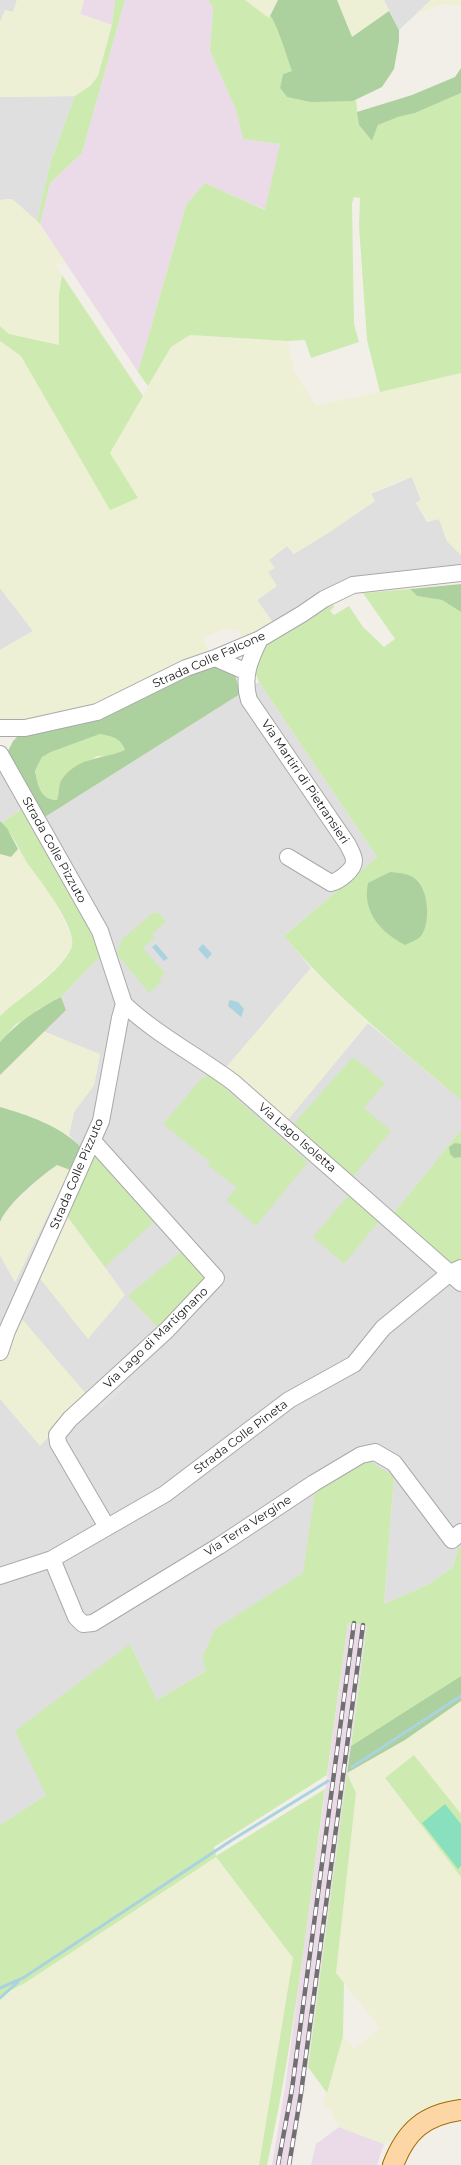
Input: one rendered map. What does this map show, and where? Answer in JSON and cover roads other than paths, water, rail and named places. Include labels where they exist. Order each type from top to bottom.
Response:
[{"type":"main road","points":[[393,2165],[403,2142],[416,2128],[428,2120],[450,2111],[461,2110]]},
{"type":"street","name":"Strada Colle Falcone","points":[[0,728],[25,728],[97,712],[186,668],[215,658],[260,639],[302,614],[324,598],[353,585],[461,573]]},
{"type":"street","name":"Via Martiri di Pietransieri","points":[[260,639],[251,656],[246,672],[246,692],[249,700],[348,845],[354,860],[353,865],[347,873],[337,881],[331,883],[288,857]]},
{"type":"street","points":[[215,658],[246,672]]},
{"type":"street","name":"Strada Colle Pizzuto","points":[[0,754],[100,931],[124,1004],[120,1018],[107,1096],[101,1121],[0,1352]]},
{"type":"street","name":"Via Lago Isoletta","points":[[124,1004],[143,1022],[207,1063],[234,1083],[457,1275]]},
{"type":"street","name":"Via Lago di Martignano","points":[[93,1141],[216,1278],[167,1330],[70,1419],[57,1435],[58,1443],[107,1527]]},
{"type":"street","name":"Strada Colle Pineta","points":[[0,1575],[52,1559],[165,1494],[289,1400],[354,1364],[383,1328],[457,1275]]},
{"type":"street","name":"Via Terra Vergine","points":[[52,1559],[76,1617],[83,1624],[93,1623],[219,1546],[314,1483],[361,1455],[375,1452],[394,1462],[456,1536]]},
{"type":"water","points":[[156,944],[168,958],[164,961],[152,947]]},
{"type":"water","points":[[203,944],[212,954],[207,959],[198,949]]},
{"type":"water","points":[[231,1000],[238,1002],[244,1009],[241,1017],[228,1006],[229,1001]]},
{"type":"waterway","points":[[352,1767],[461,1696]]},
{"type":"waterway","points":[[0,1988],[23,1978],[232,1840],[328,1781]]},
{"type":"waterway","points":[[0,1998],[18,1982]]},
{"type":"railway","points":[[278,2165],[292,2089],[354,1623]]},
{"type":"railway","points":[[289,2165],[301,2093],[363,1625]]}]
